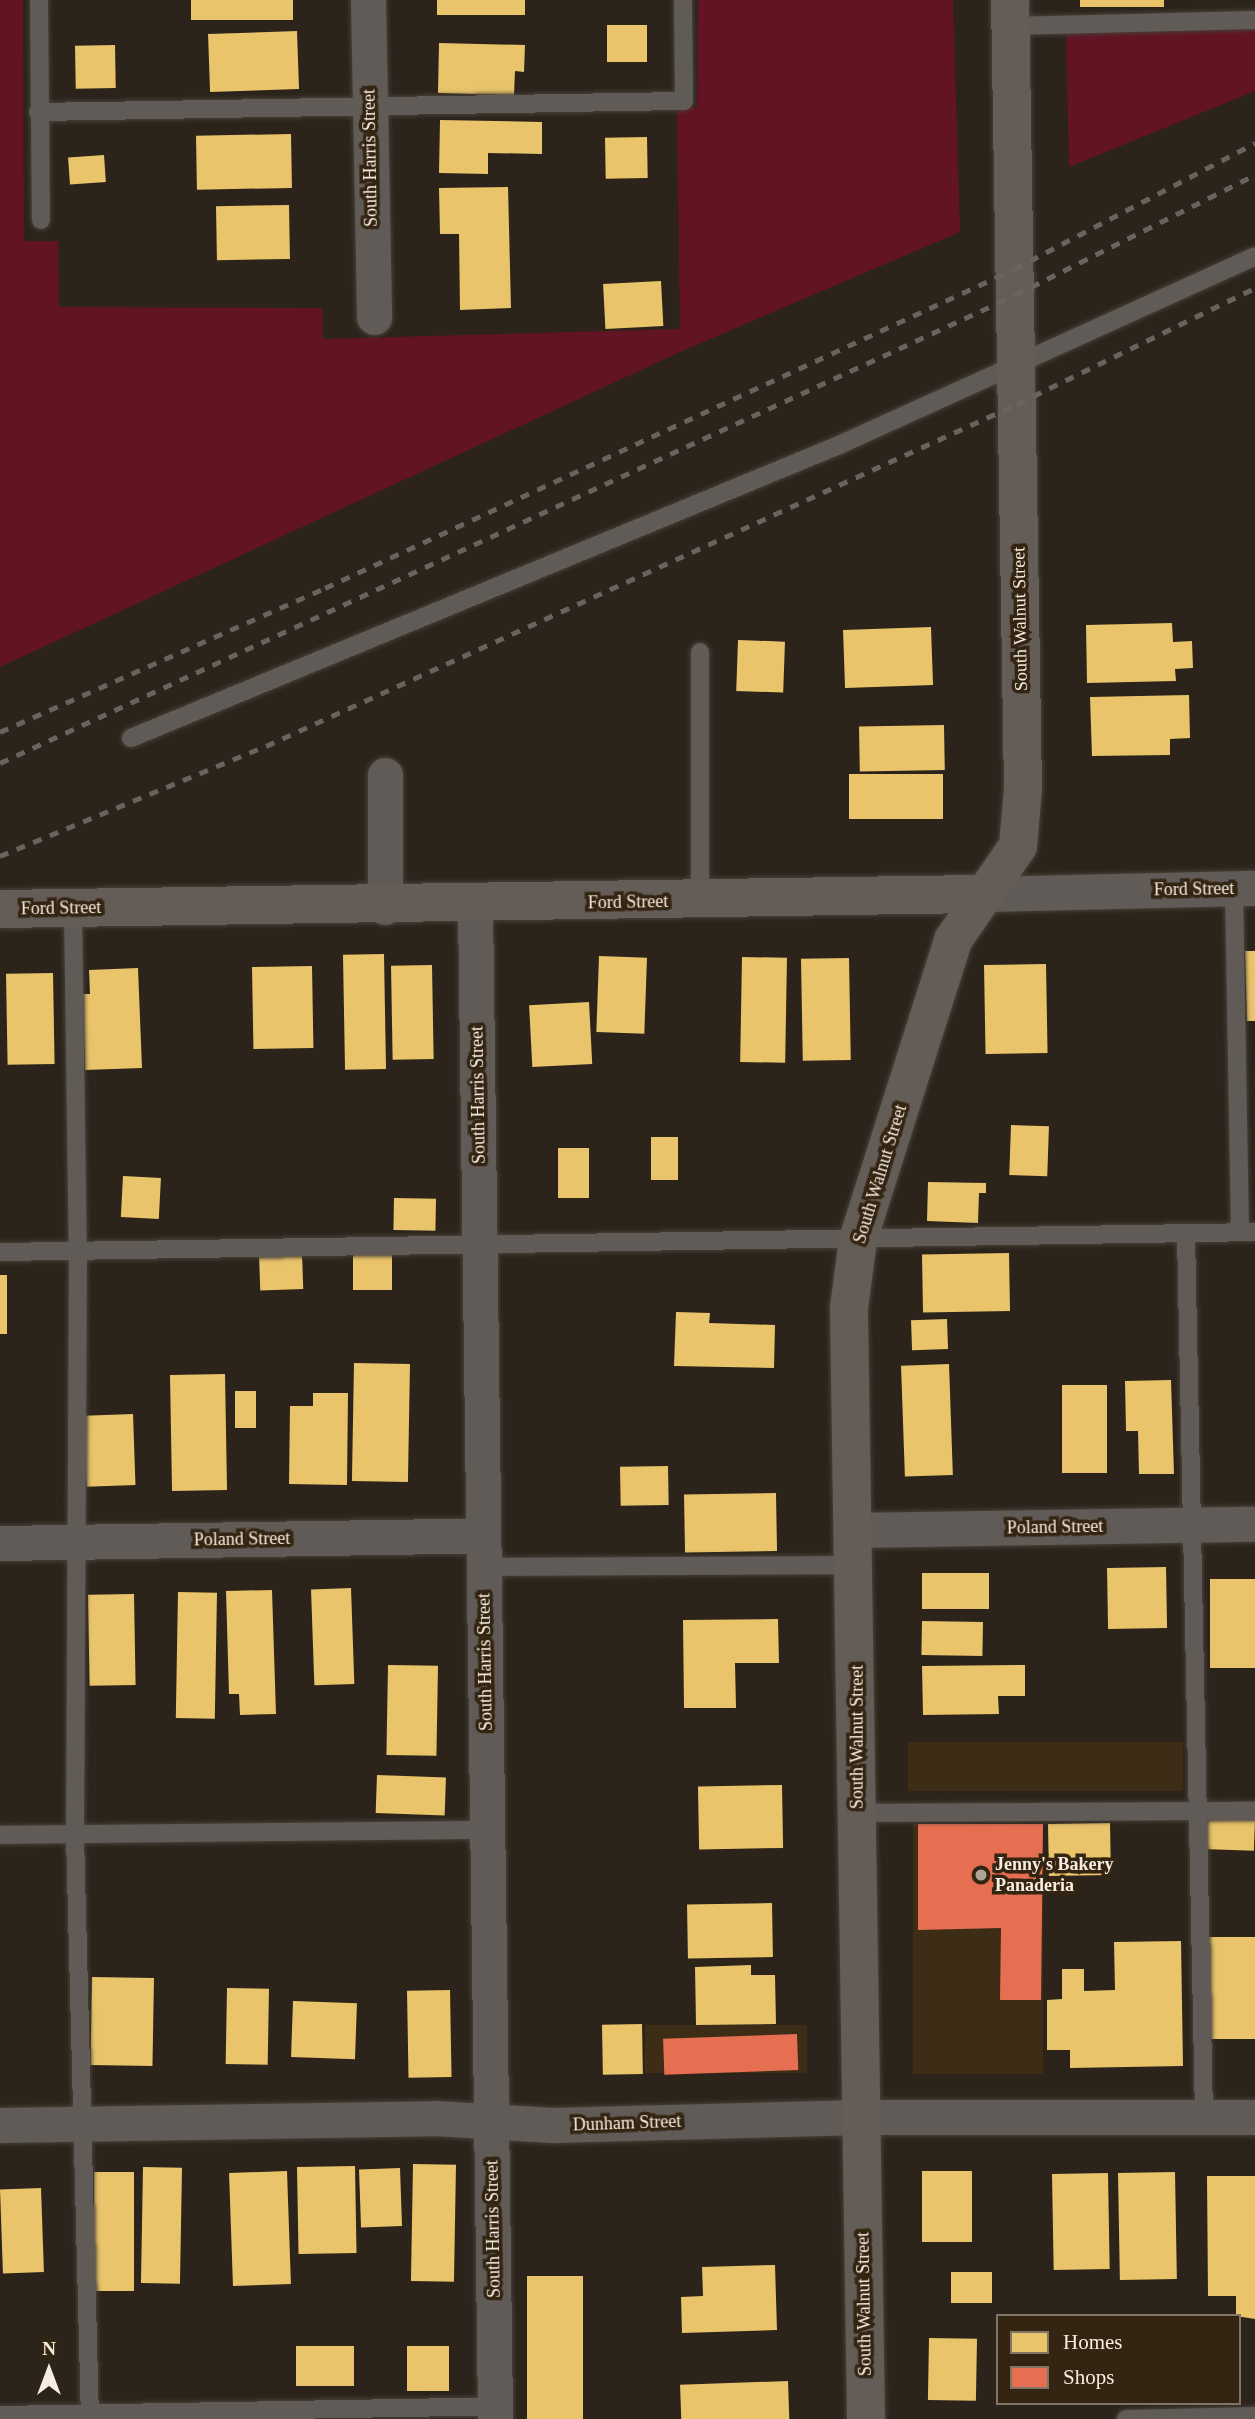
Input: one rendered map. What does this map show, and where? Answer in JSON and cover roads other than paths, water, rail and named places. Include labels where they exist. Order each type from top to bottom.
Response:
[{"type":"street","name":"South Harris Street","points":[[368,0],[374,317]]},
{"type":"street","name":"South Walnut Street","points":[[866,2419],[855,1547],[849,1308],[858,1240],[953,940],[981,894],[1018,846],[1023,789],[1010,13]]},
{"type":"street","points":[[385,775],[385,907]]},
{"type":"street","name":"Ford Street","points":[[0,909],[385,907],[1244,888]]},
{"type":"street","name":"South Harris Street","points":[[475,905],[495,2412]]},
{"type":"street","name":"Poland Street","points":[[855,1547],[1190,1525],[1255,1524]]},
{"type":"street","name":"Poland Street","points":[[0,1543],[76,1542],[484,1551]]},
{"type":"street","name":"Dunham Street","points":[[0,2125],[435,2118],[491,2124],[861,2117],[1255,2117]]},
{"type":"lane","points":[[39,0],[41,220]]},
{"type":"lane","points":[[38,112],[684,101],[683,0]]},
{"type":"lane","points":[[1010,13],[1255,20]]},
{"type":"lane","points":[[131,738],[839,445],[1015,362],[1255,256]]},
{"type":"lane","points":[[700,652],[700,901]]},
{"type":"lane","points":[[0,1252],[1248,1232],[1244,888]]},
{"type":"lane","points":[[73,908],[78,1250],[75,1835],[90,2415]]},
{"type":"lane","points":[[1186,1234],[1204,2118]]},
{"type":"lane","points":[[484,1551],[855,1547]]},
{"type":"lane","points":[[858,1813],[1255,1811]]},
{"type":"lane","points":[[0,1835],[487,1830]]},
{"type":"lane","points":[[0,2415],[495,2412]]},
{"type":"lane","points":[[1126,2419],[1255,2416]]},
{"type":"railway","points":[[0,732],[325,588],[1014,269],[1255,143]]},
{"type":"railway","points":[[0,763],[1015,295],[1255,175]]},
{"type":"railway","points":[[0,856],[266,746],[1017,404],[1255,288]]},
{"type":"place","name":"Jenny's Bakery Panaderia","points":[[981,1875]]}]
